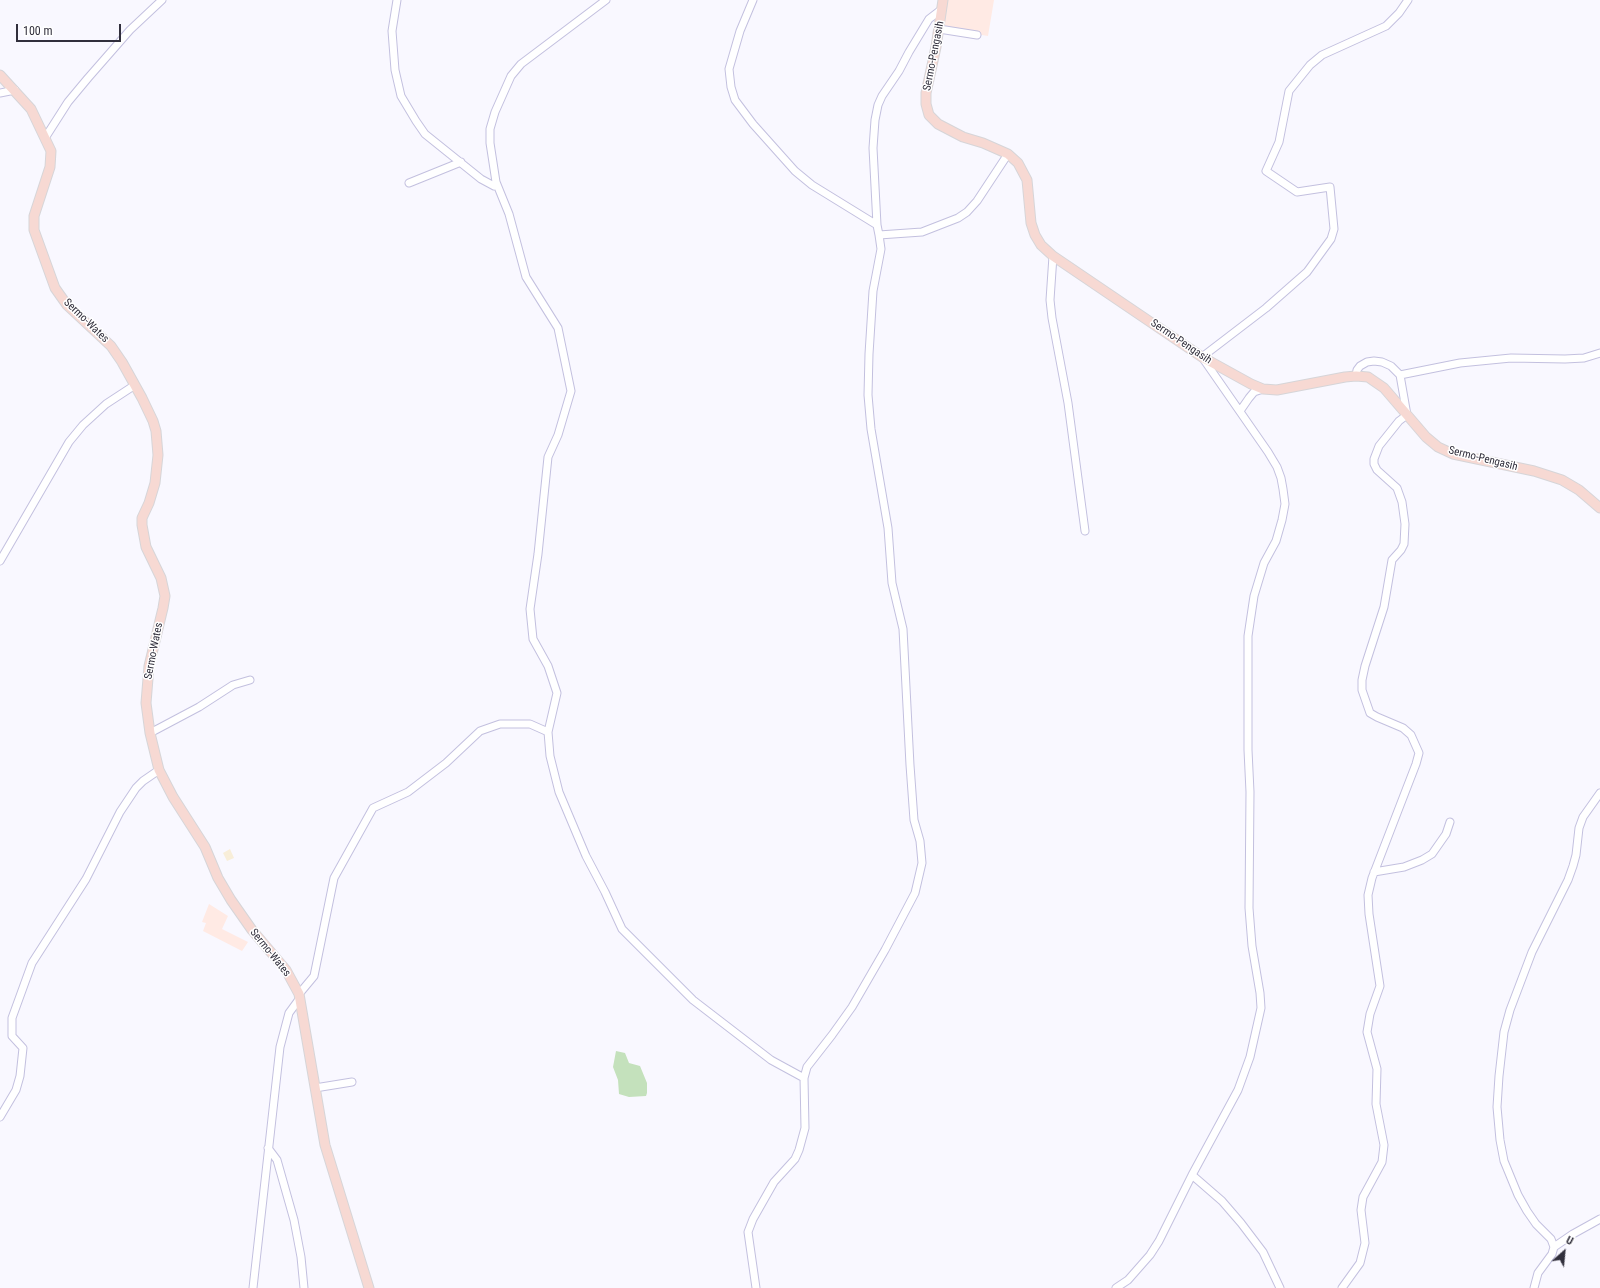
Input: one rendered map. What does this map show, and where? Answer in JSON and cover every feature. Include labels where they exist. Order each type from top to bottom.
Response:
[{"type":"main road","name":"Sermo-Pengasih","points":[[943,5],[926,93],[926,104],[929,115],[944,128],[1008,154],[1018,164],[1027,180],[1031,223],[1035,235],[1041,245],[1053,256],[1202,357],[1231,374],[1263,389],[1290,389],[1356,376],[1368,377],[1384,388],[1426,437],[1438,447],[1453,454],[1534,471],[1562,480],[1579,490],[1600,508]]},
{"type":"main road","name":"Sermo-Wates","points":[[0,75],[30,109],[51,151],[50,167],[34,216],[34,230],[55,288],[67,305],[111,346],[135,385],[153,420],[156,431],[158,455],[156,475],[149,503],[142,518],[142,525],[146,547],[161,578],[165,596],[152,648],[148,673],[146,703],[150,733],[159,770],[173,797],[205,847],[218,878],[231,900],[252,930],[286,970],[299,996],[329,1162],[369,1288]]},
{"type":"street","points":[[44,138],[68,102],[88,78],[130,30],[162,0]]},
{"type":"street","points":[[397,0],[392,30],[395,70],[401,96],[425,134],[490,184],[494,186],[496,182]]},
{"type":"street","points":[[606,0],[521,64],[511,76],[494,112],[490,129],[490,143],[496,182],[510,214],[526,277],[558,328],[571,391],[558,435],[548,457],[538,554],[530,609],[533,639],[548,666],[557,693],[548,732],[550,756],[559,792],[586,856],[622,929],[693,1000],[771,1060],[804,1078]]},
{"type":"street","points":[[753,0],[740,31],[729,69],[730,87],[735,100],[753,124],[795,171],[812,185],[877,226]]},
{"type":"street","points":[[1116,1288],[1128,1280],[1150,1255],[1159,1241],[1192,1175],[1238,1090],[1250,1057],[1261,1008],[1252,946],[1249,908],[1250,792],[1248,750],[1248,636],[1254,596],[1264,563],[1276,541],[1285,504],[1281,478],[1277,467],[1256,434],[1202,357],[1266,308],[1306,272],[1330,239],[1334,229],[1330,187],[1297,192],[1266,171],[1279,142],[1289,91],[1310,65],[1322,55],[1386,26],[1400,13],[1408,0]]},
{"type":"street","points":[[756,1288],[748,1232],[753,1219],[774,1182],[795,1159],[799,1150],[805,1128],[804,1078],[807,1067],[852,1007],[885,950],[915,893],[922,863],[920,841],[914,820],[903,629],[892,583],[888,528],[871,429],[868,395],[873,291],[881,249],[877,226],[874,148],[875,120],[878,104],[929,19],[943,5]]},
{"type":"street","points":[[939,29],[977,35]]},
{"type":"street","points":[[0,93],[14,90]]},
{"type":"street","points":[[879,235],[922,232],[958,218],[977,201],[1008,154]]},
{"type":"street","points":[[409,183],[461,162]]},
{"type":"street","points":[[1053,256],[1050,300],[1052,318],[1068,403],[1085,531]]},
{"type":"street","points":[[1400,375],[1460,363],[1511,358],[1584,358],[1600,353]]},
{"type":"street","points":[[1342,1288],[1360,1263],[1365,1243],[1361,1210],[1363,1197],[1382,1162],[1384,1145],[1376,1104],[1377,1070],[1367,1032],[1370,1014],[1380,986],[1369,914],[1368,894],[1374,872],[1416,764],[1419,752],[1411,735],[1403,728],[1370,713],[1362,690],[1362,680],[1365,666],[1384,607],[1392,560],[1402,550],[1404,544],[1405,524],[1402,502],[1397,488],[1376,470],[1374,459],[1378,446],[1399,421],[1407,415],[1400,375],[1391,366],[1374,360],[1367,362],[1360,366],[1357,370],[1356,376]]},
{"type":"street","points":[[0,561],[69,442],[83,425],[106,404],[135,385]]},
{"type":"street","points":[[1240,411],[1254,392],[1263,389]]},
{"type":"street","points":[[150,733],[199,707],[233,685],[250,680]]},
{"type":"street","points":[[253,1288],[280,1046],[289,1013],[299,996],[314,976],[334,878],[373,808],[408,792],[446,763],[480,732],[500,724],[530,724],[548,732]]},
{"type":"street","points":[[0,1117],[16,1090],[20,1076],[23,1048],[12,1036],[12,1018],[32,963],[86,879],[120,812],[136,788],[159,770]]},
{"type":"street","points":[[1534,1288],[1538,1273],[1552,1254],[1554,1247],[1551,1239],[1536,1224],[1518,1195],[1504,1161],[1500,1140],[1497,1107],[1504,1032],[1510,1010],[1532,952],[1568,880],[1576,855],[1579,828],[1583,817],[1600,793]]},
{"type":"street","points":[[1374,872],[1404,866],[1432,854],[1450,822]]},
{"type":"street","points":[[315,1088],[352,1082]]},
{"type":"street","points":[[268,1148],[277,1160],[294,1220],[301,1257],[304,1288]]},
{"type":"street","points":[[1192,1175],[1222,1201],[1242,1223],[1263,1252],[1280,1288]]},
{"type":"street","points":[[1554,1247],[1573,1234],[1600,1219]]},
{"type":"shaded area","points":[[946,0],[994,0],[988,36],[944,29]]},
{"type":"shaded area","points":[[230,849],[234,858],[227,861],[223,853]]},
{"type":"shaded area","points":[[209,904],[228,916],[222,929],[248,942],[242,951],[203,931],[206,923],[202,922]]},
{"type":"green space","points":[[616,1051],[625,1053],[629,1063],[640,1066],[647,1083],[646,1096],[629,1097],[619,1094],[618,1080],[613,1067]]}]
